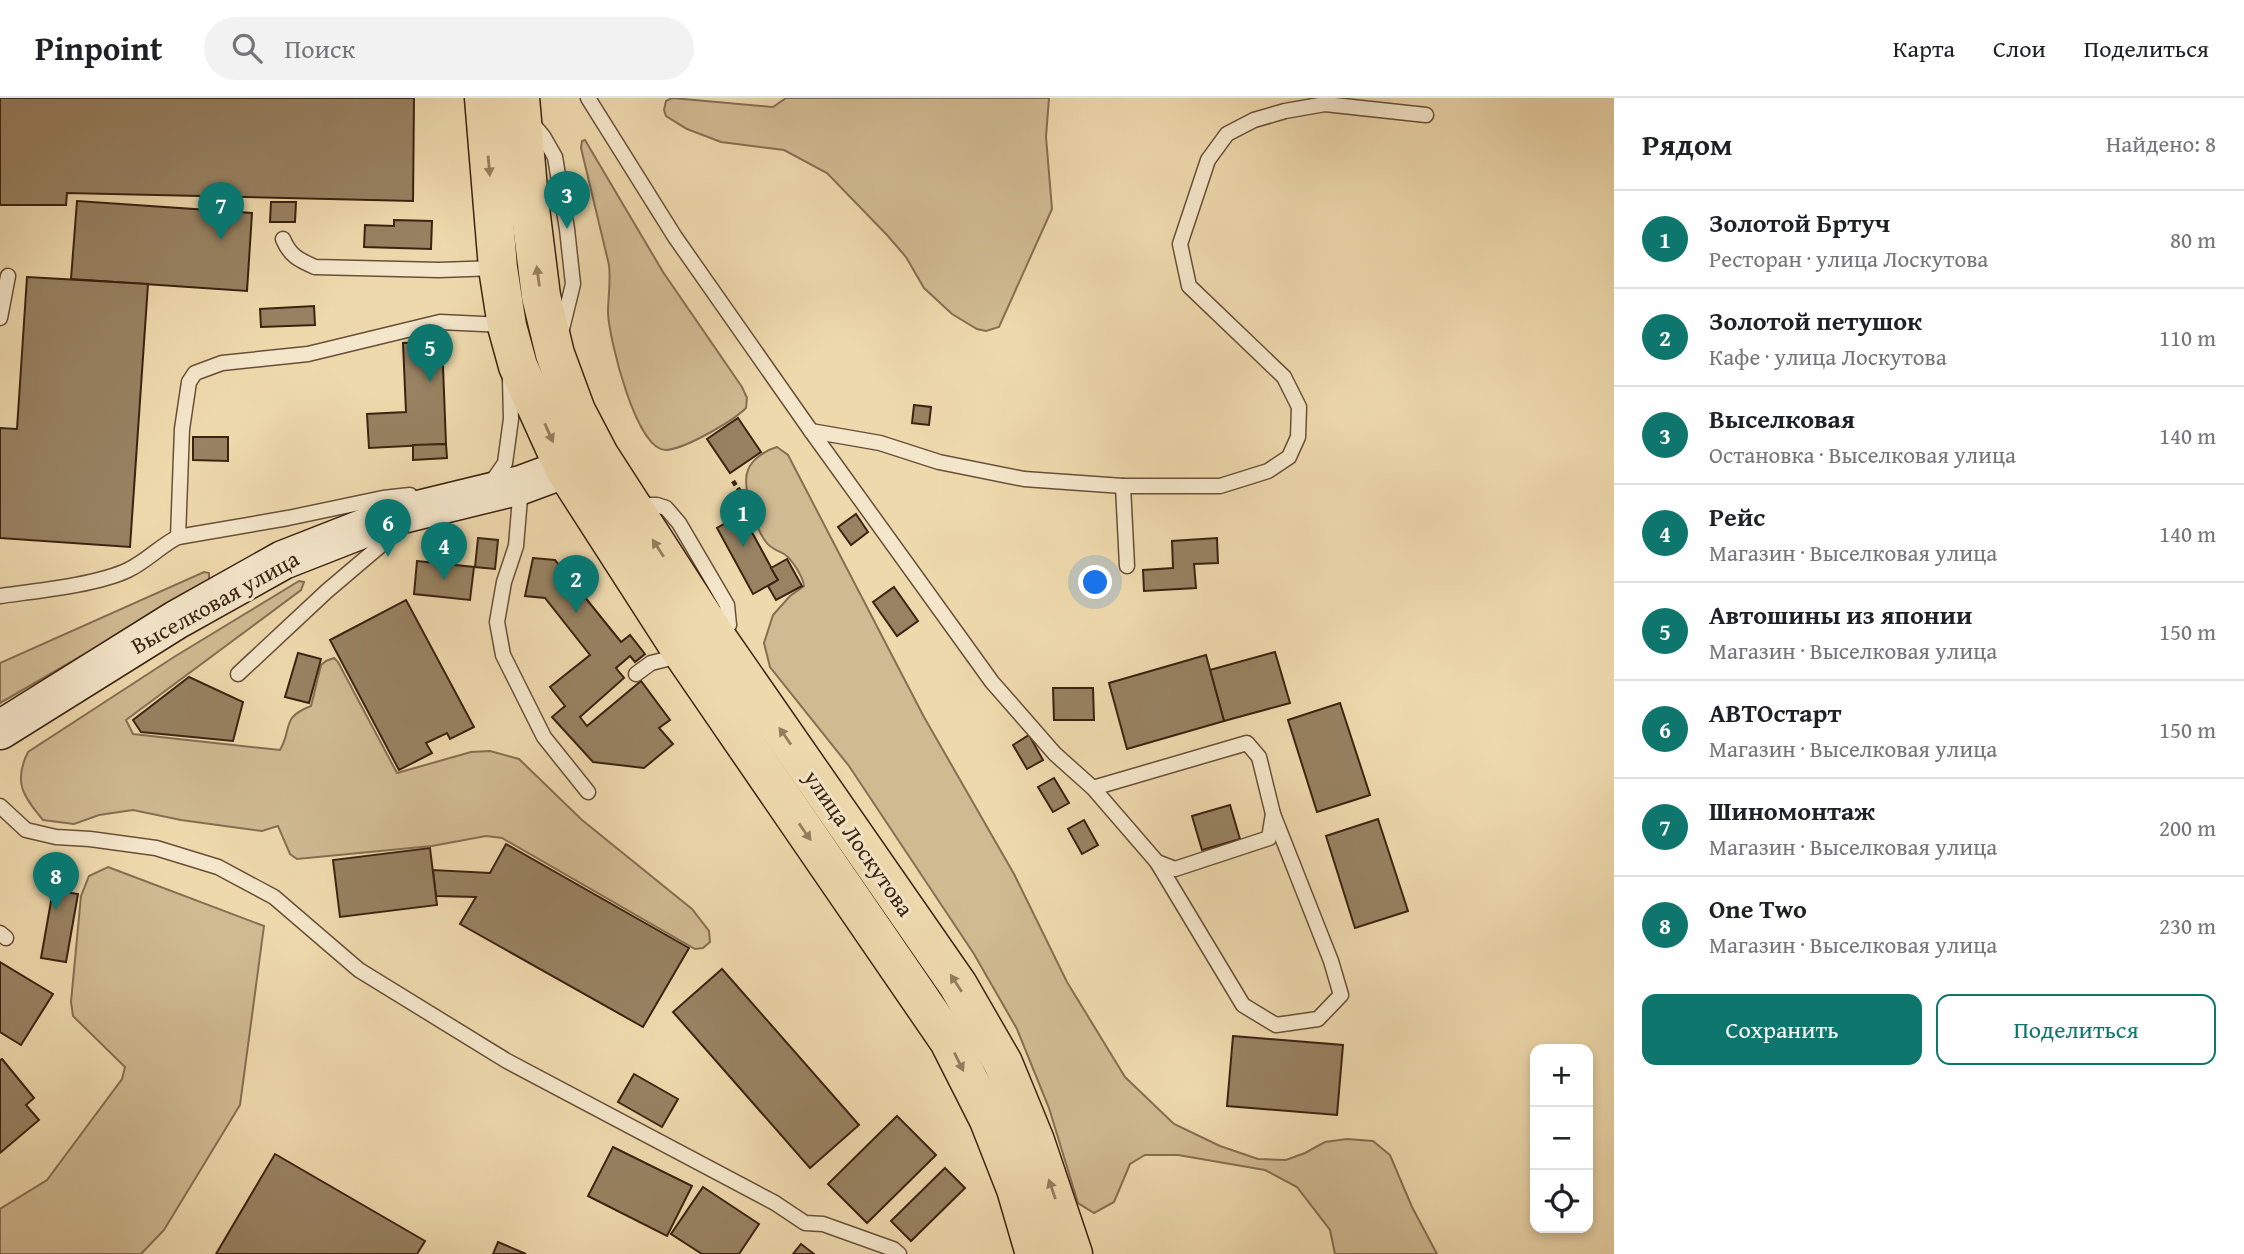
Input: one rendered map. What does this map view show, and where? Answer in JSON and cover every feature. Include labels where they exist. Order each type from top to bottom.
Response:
[{"type":"main road","points":[[484,98],[498,268],[507,326],[519,366],[582,463]]},
{"type":"main road","points":[[521,104],[528,200],[541,296],[555,354],[576,411],[582,463]]},
{"type":"main road","name":"улица Лоскутова","points":[[582,463],[630,505],[700,645],[964,996],[1008,1074],[1035,1142],[1073,1254]]},
{"type":"main road","name":"улица Лоскутова","points":[[582,463],[949,1041],[989,1120],[1016,1189],[1035,1254]]},
{"type":"street","name":"Выселковая улица","points":[[0,730],[176,620],[283,560],[398,515],[521,485],[582,463]]},
{"type":"lane","points":[[588,98],[675,237],[992,682],[1055,754],[1093,788],[1157,862],[1243,1005],[1276,1025],[1318,1019],[1340,995],[1331,961],[1273,814],[1259,757],[1247,743],[1093,788]]},
{"type":"lane","points":[[811,431],[880,443],[939,462],[1024,479],[1123,485],[1220,486],[1268,471],[1289,457],[1298,438],[1299,407],[1284,377],[1189,286],[1180,244],[1208,160],[1227,134],[1254,120],[1285,111],[1325,104],[1426,115]]},
{"type":"lane","points":[[283,239],[288,253],[315,267],[439,270],[498,268]]},
{"type":"lane","points":[[0,318],[8,276]]},
{"type":"lane","points":[[178,537],[182,429],[189,382],[195,373],[222,363],[308,354],[440,322],[507,326]]},
{"type":"lane","points":[[484,494],[505,463],[511,419],[509,381],[519,366]]},
{"type":"lane","points":[[521,485],[516,546],[504,582],[497,622],[503,655],[544,737],[588,792]]},
{"type":"lane","points":[[1123,485],[1127,566]]},
{"type":"lane","points":[[0,596],[110,577],[142,562],[162,545],[178,537],[383,498],[424,494],[435,505],[327,592],[238,674]]},
{"type":"lane","points":[[636,674],[651,663],[700,645]]},
{"type":"lane","points":[[0,806],[26,830],[56,837],[156,848],[218,867],[274,897],[359,971],[507,1061],[775,1203],[806,1223],[823,1224],[899,1254]]},
{"type":"lane","points":[[1157,862],[1175,869],[1269,838],[1273,814]]},
{"type":"path","points":[[733,481],[746,499],[734,507]]},
{"type":"shaded area","points":[[672,98],[773,107],[786,98],[1049,98],[1046,137],[1052,209],[999,327],[986,331],[977,329],[952,314],[924,288],[906,257],[887,235],[827,173],[784,150],[721,142],[687,129],[666,116],[666,101]]},
{"type":"shaded area","points":[[585,140],[663,272],[747,398],[746,408],[731,420],[696,440],[674,448],[666,450],[655,445],[644,433],[619,368],[608,313],[609,265],[581,148],[582,141]]},
{"type":"shaded area","points":[[777,447],[788,455],[924,717],[1014,874],[1067,982],[1125,1077],[1174,1124],[1220,1146],[1258,1159],[1286,1160],[1325,1142],[1347,1139],[1373,1141],[1390,1155],[1412,1207],[1437,1254],[1335,1254],[1330,1230],[1297,1187],[1265,1170],[1178,1155],[1145,1155],[1130,1164],[1114,1202],[1094,1213],[1078,1203],[1049,1108],[1017,1029],[974,954],[849,766],[770,667],[764,643],[773,615],[790,596],[804,586],[790,560],[770,546],[762,536],[754,518],[746,486],[748,470],[753,462],[768,450]]},
{"type":"shaded area","points":[[204,572],[209,573],[209,582],[0,703],[0,663]]},
{"type":"shaded area","points":[[299,581],[304,582],[301,590],[126,720],[133,734],[280,750],[291,719],[311,706],[321,665],[334,658],[397,773],[471,752],[490,751],[519,759],[582,820],[692,909],[709,931],[710,942],[703,948],[695,949],[502,838],[486,836],[432,846],[297,859],[290,854],[278,826],[262,831],[181,820],[133,810],[99,815],[74,824],[43,820],[22,788],[21,772],[28,752],[174,657]]},
{"type":"shaded area","points":[[108,867],[264,926],[240,1105],[164,1230],[141,1254],[0,1254],[0,1209],[47,1180],[122,1079],[125,1067],[73,1016],[71,1002],[81,896],[89,876]]},
{"type":"building","points":[[0,98],[414,98],[413,201],[67,193],[66,205],[0,205]]},
{"type":"building","points":[[77,201],[252,213],[247,291],[71,279]]},
{"type":"building","points":[[271,202],[296,202],[295,222],[270,222]]},
{"type":"building","points":[[394,220],[432,221],[431,249],[364,247],[365,225],[394,226]]},
{"type":"building","points":[[27,277],[148,284],[130,547],[0,538],[0,428],[17,429]]},
{"type":"building","points":[[314,306],[315,325],[261,327],[260,309]]},
{"type":"building","points":[[442,341],[446,444],[369,448],[367,414],[406,412],[403,343]]},
{"type":"building","points":[[914,405],[931,407],[929,425],[912,423]]},
{"type":"building","points":[[738,418],[761,452],[730,473],[707,439]]},
{"type":"building","points":[[193,437],[228,437],[228,461],[193,460]]},
{"type":"building","points":[[446,444],[447,458],[413,460],[413,445]]},
{"type":"building","points":[[742,514],[778,580],[753,594],[717,528]]},
{"type":"building","points":[[856,514],[868,532],[851,545],[838,527]]},
{"type":"building","points":[[478,538],[498,540],[495,569],[475,567]]},
{"type":"building","points":[[1217,538],[1218,563],[1194,564],[1196,588],[1144,591],[1143,570],[1173,568],[1172,541]]},
{"type":"building","points":[[533,558],[555,560],[621,642],[630,635],[645,654],[635,662],[630,656],[616,668],[624,678],[580,717],[587,726],[641,681],[670,720],[659,728],[673,744],[644,768],[593,762],[552,717],[565,706],[550,687],[590,655],[545,598],[525,596]]},
{"type":"building","points":[[787,559],[802,586],[776,600],[768,586],[778,580],[771,568]]},
{"type":"building","points":[[417,561],[474,567],[470,600],[414,594]]},
{"type":"building","points":[[894,587],[918,621],[897,636],[873,602]]},
{"type":"building","points":[[406,600],[474,727],[450,739],[447,733],[426,743],[432,753],[399,770],[330,640]]},
{"type":"building","points":[[1275,652],[1290,703],[1224,721],[1210,670]]},
{"type":"building","points":[[298,653],[321,659],[309,703],[285,697]]},
{"type":"building","points":[[1206,655],[1224,721],[1127,749],[1109,683]]},
{"type":"building","points":[[189,677],[243,702],[233,741],[141,732],[133,720]]},
{"type":"building","points":[[1053,688],[1093,688],[1094,720],[1054,720]]},
{"type":"building","points":[[1340,703],[1370,795],[1317,812],[1288,720]]},
{"type":"building","points":[[1029,735],[1043,760],[1027,769],[1013,745]]},
{"type":"building","points":[[1054,778],[1069,803],[1053,812],[1038,787]]},
{"type":"building","points":[[1230,805],[1240,839],[1202,850],[1192,816]]},
{"type":"building","points":[[1378,819],[1408,911],[1355,928],[1326,836]]},
{"type":"building","points":[[1084,820],[1098,845],[1082,854],[1068,829]]},
{"type":"building","points":[[506,844],[689,948],[643,1027],[460,924],[476,897],[436,896],[433,870],[490,873]]},
{"type":"building","points":[[430,848],[437,905],[340,917],[333,860]]},
{"type":"building","points":[[53,890],[78,894],[66,962],[41,958]]},
{"type":"building","points":[[0,962],[53,994],[21,1045],[0,1032]]},
{"type":"building","points":[[722,969],[859,1125],[810,1168],[673,1012]]},
{"type":"building","points":[[1233,1036],[1343,1045],[1337,1115],[1227,1106]]},
{"type":"building","points":[[2,1059],[34,1098],[26,1105],[39,1120],[0,1153],[0,1060]]},
{"type":"building","points":[[634,1074],[678,1099],[662,1127],[618,1102]]},
{"type":"building","points":[[897,1116],[936,1155],[867,1223],[828,1184]]},
{"type":"building","points":[[613,1147],[692,1186],[667,1236],[588,1196]]},
{"type":"building","points":[[275,1154],[425,1241],[417,1254],[216,1254]]},
{"type":"building","points":[[945,1168],[965,1188],[911,1241],[891,1221]]},
{"type":"building","points":[[703,1187],[759,1224],[739,1254],[702,1254],[671,1234]]},
{"type":"building","points":[[498,1242],[526,1254],[493,1254]]},
{"type":"building","points":[[801,1244],[814,1254],[793,1254]]},
{"type":"place","name":"Выселковая","points":[[567,229]]},
{"type":"place","name":"Шиномонтаж","points":[[221,240]]},
{"type":"place","name":"Автошины из японии","points":[[430,382]]},
{"type":"place","name":"Золотой Бртуч","points":[[743,547]]},
{"type":"place","name":"АВТОстарт","points":[[388,557]]},
{"type":"place","name":"Рейс","points":[[444,580]]},
{"type":"place","name":"Золотой петушок","points":[[576,613]]},
{"type":"place","name":"One Two","points":[[56,910]]}]
